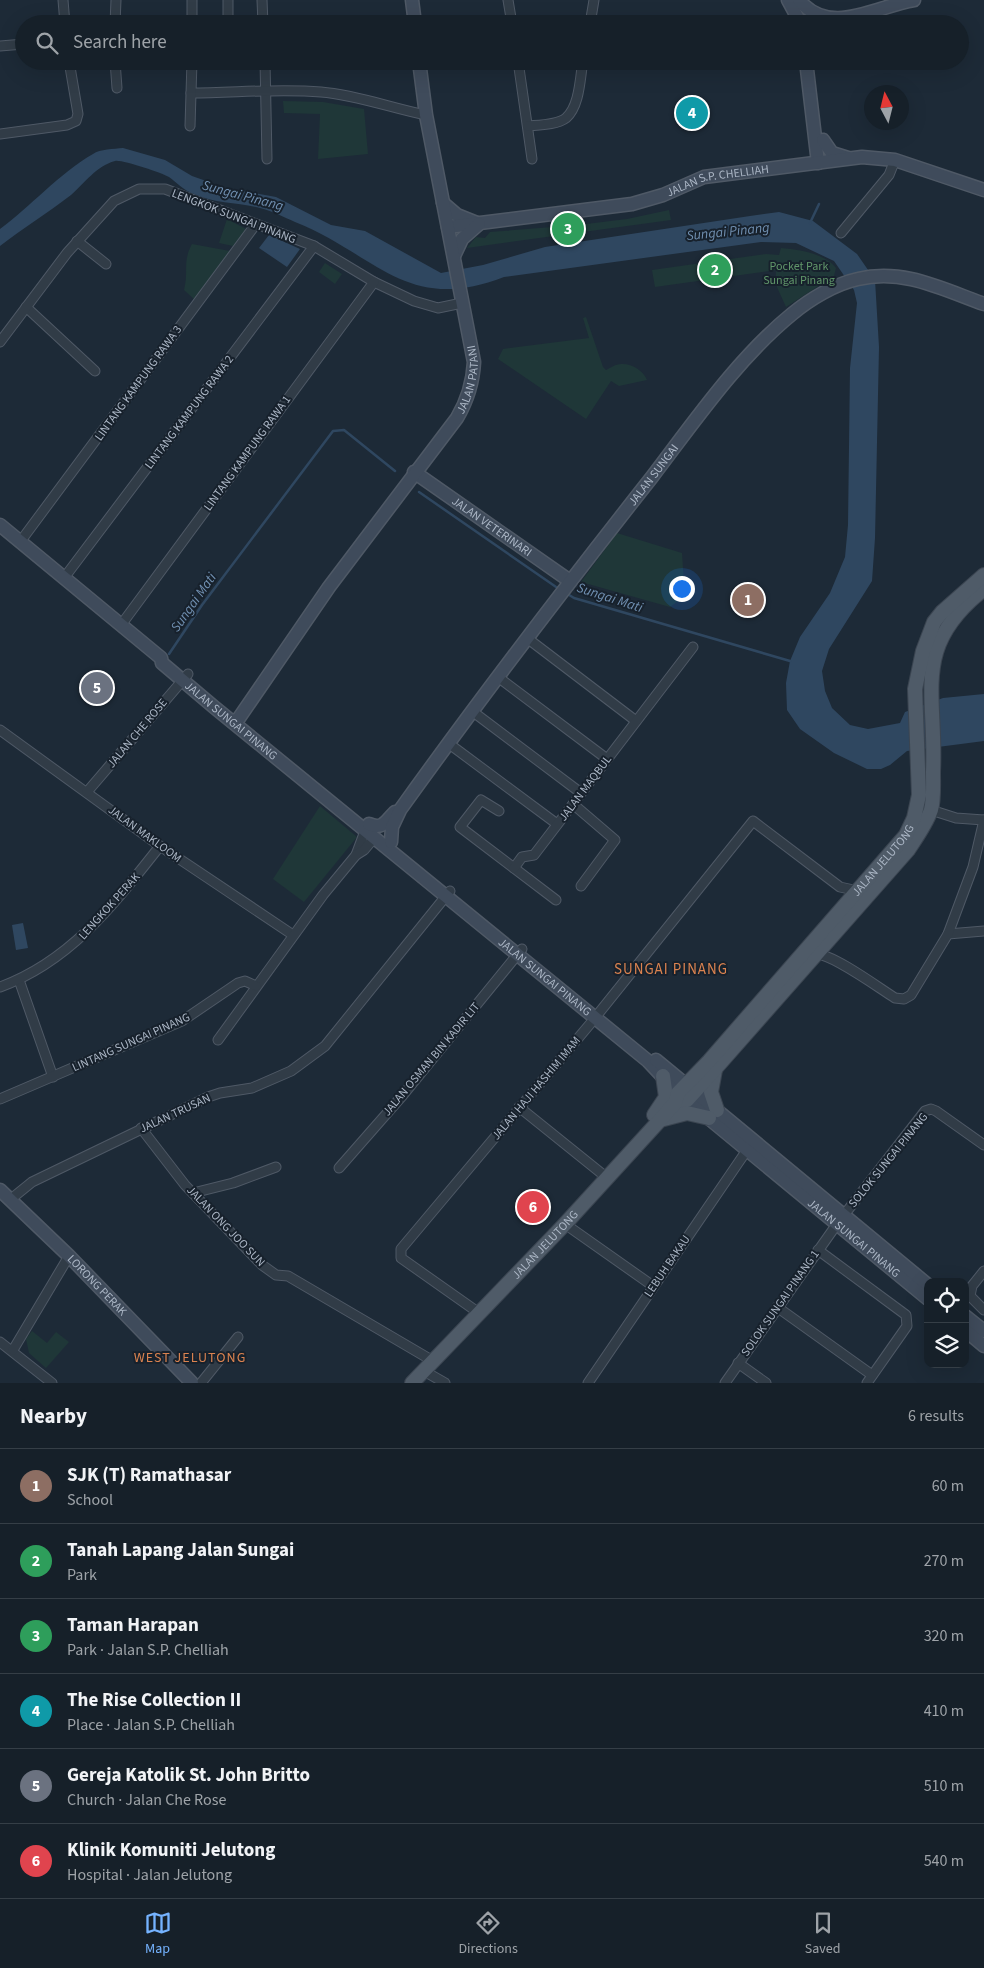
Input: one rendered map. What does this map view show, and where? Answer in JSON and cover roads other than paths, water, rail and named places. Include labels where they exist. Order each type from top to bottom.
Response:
[{"type":"main road","points":[[412,0],[414,15]]},
{"type":"main road","points":[[788,0],[796,15]]},
{"type":"main road","points":[[799,0],[819,15]]},
{"type":"main road","points":[[856,15],[914,0]]},
{"type":"main road","name":"JALAN PATANI","points":[[236,718],[284,646],[288,646],[414,472],[457,418],[466,403],[474,373],[474,362],[426,115],[420,70]]},
{"type":"main road","points":[[807,70],[822,163]]},
{"type":"main road","points":[[796,166],[807,159],[819,141],[814,70]]},
{"type":"main road","points":[[819,141],[832,153],[850,159]]},
{"type":"main road","name":"JALAN S.P. CHELLIAH","points":[[448,227],[632,204],[663,195],[704,177],[850,159],[882,157],[895,160],[984,190]]},
{"type":"main road","points":[[443,203],[457,215],[479,224],[462,239],[455,261]]},
{"type":"main road","name":"JALAN SUNGAI","points":[[391,842],[392,827],[400,810],[556,598],[731,376],[792,314],[840,286],[857,279],[883,275],[908,278],[984,304]]},
{"type":"main road","name":"JALAN VETERINARI","points":[[414,472],[568,583]]},
{"type":"main road","name":"JALAN SUNGAI PINANG","points":[[0,525],[161,658],[168,658],[185,677],[596,1015],[684,1094],[713,1114],[840,1220],[924,1295]]},
{"type":"main road","name":"JALAN JELUTONG","points":[[412,1383],[565,1224],[684,1094],[710,1061],[906,835],[914,818],[919,795],[916,689],[923,651],[934,622],[950,602],[984,575]]},
{"type":"main road","name":"JALAN JELUTONG","points":[[684,1094],[715,1069],[908,850],[931,810],[934,753],[931,670],[937,647],[948,624],[960,610],[984,589]]},
{"type":"main road","name":"JALAN SUNGAI","points":[[370,831],[375,827],[382,826],[400,810]]},
{"type":"main road","name":"JALAN SUNGAI PINANG","points":[[370,831],[391,842],[448,893]]},
{"type":"main road","name":"JALAN SUNGAI PINANG","points":[[596,1015],[684,1094]]},
{"type":"main road","points":[[663,1076],[666,1097],[652,1118],[655,1125],[687,1113],[713,1114],[711,1092],[715,1069]]},
{"type":"main road","name":"JALAN SUNGAI PINANG","points":[[713,1114],[747,1150],[924,1282]]},
{"type":"main road","name":"LORONG PERAK","points":[[0,1190],[69,1256],[192,1383]]},
{"type":"main road","points":[[969,1319],[984,1331]]},
{"type":"main road","points":[[969,1333],[984,1346]]},
{"type":"street","points":[[63,0],[64,15]]},
{"type":"street","points":[[116,0],[116,15]]},
{"type":"street","points":[[192,0],[192,15]]},
{"type":"street","points":[[228,0],[228,15]]},
{"type":"street","points":[[262,0],[263,15]]},
{"type":"street","points":[[508,0],[510,15]]},
{"type":"street","points":[[592,15],[594,0]]},
{"type":"street","points":[[0,46],[15,45]]},
{"type":"street","points":[[0,134],[67,125],[76,121],[78,114],[71,70]]},
{"type":"street","points":[[116,70],[117,88]]},
{"type":"street","points":[[190,126],[192,70]]},
{"type":"street","points":[[264,70],[267,159]]},
{"type":"street","points":[[519,70],[532,159]]},
{"type":"street","points":[[528,126],[548,124],[566,118],[572,110],[581,70]]},
{"type":"street","points":[[191,94],[264,90],[321,92],[370,100],[426,115]]},
{"type":"street","points":[[841,233],[889,175],[895,160]]},
{"type":"street","name":"LENGKOK SUNGAI PINANG","points":[[0,342],[77,242],[114,201],[139,189],[165,189],[314,246],[374,282],[414,302],[438,308],[462,300]]},
{"type":"street","name":"LINTANG KAMPUNG RAWA 3","points":[[20,542],[256,224]]},
{"type":"street","points":[[77,242],[106,264]]},
{"type":"street","name":"LINTANG KAMPUNG RAWA 2","points":[[64,578],[314,246]]},
{"type":"street","name":"LINTANG KAMPUNG RAWA 1","points":[[121,625],[374,282]]},
{"type":"street","points":[[26,307],[95,371]]},
{"type":"street","points":[[527,638],[636,721]]},
{"type":"street","name":"JALAN MAQBUL","points":[[514,868],[522,857],[534,855],[693,647]]},
{"type":"street","name":"JALAN CHE ROSE","points":[[87,792],[185,677]]},
{"type":"street","points":[[498,677],[607,759]]},
{"type":"street","points":[[472,710],[581,793]]},
{"type":"street","name":"JALAN MAKLOOM","points":[[0,730],[160,846],[293,935]]},
{"type":"street","points":[[448,743],[557,824]]},
{"type":"street","points":[[498,811],[481,800],[460,827],[556,900]]},
{"type":"street","points":[[573,804],[615,840],[581,886]]},
{"type":"street","points":[[817,954],[823,954],[836,961],[895,998],[904,999],[911,994],[948,934],[973,867],[984,820],[956,818],[931,810]]},
{"type":"street","name":"JALAN HAJI HASHIM IMAM","points":[[479,1313],[401,1258],[400,1254],[422,1224],[596,1015],[753,821],[840,888]]},
{"type":"street","points":[[218,1040],[293,935],[356,855],[364,850],[370,831]]},
{"type":"street","name":"LENGKOK PERAK","points":[[0,987],[46,965],[72,946],[94,926],[160,846]]},
{"type":"street","points":[[844,906],[840,888],[858,891]]},
{"type":"street","name":"JALAN TRUSAN","points":[[11,1199],[32,1182],[208,1097],[220,1093],[252,1088],[300,1066],[331,1039],[448,893]]},
{"type":"street","points":[[948,934],[984,931]]},
{"type":"street","name":"JALAN OSMAN BIN KADIR LIT","points":[[339,1168],[403,1094],[519,952]]},
{"type":"street","points":[[18,980],[53,1077]]},
{"type":"street","name":"LINTANG SUNGAI PINANG","points":[[0,1100],[182,1021],[238,983],[244,981],[256,986]]},
{"type":"street","points":[[519,1107],[601,1173]]},
{"type":"street","name":"SOLOK SUNGAI PINANG","points":[[840,1220],[925,1111],[931,1109],[936,1111],[984,1145]]},
{"type":"street","name":"JALAN ONG JOO SUN","points":[[141,1128],[193,1193],[262,1266],[276,1274],[288,1276],[428,1366]]},
{"type":"street","name":"LEBUH BAKAU","points":[[588,1383],[747,1150]]},
{"type":"street","points":[[193,1193],[233,1183],[276,1167]]},
{"type":"street","name":"SOLOK SUNGAI PINANG 1","points":[[725,1383],[840,1220]]},
{"type":"street","points":[[565,1224],[653,1286]]},
{"type":"street","points":[[777,1307],[869,1379],[902,1333],[907,1321],[901,1310],[818,1250]]},
{"type":"street","points":[[47,1383],[15,1356],[14,1350],[69,1256]]},
{"type":"street","points":[[984,1271],[972,1286],[970,1296],[984,1310]]},
{"type":"street","points":[[201,1383],[238,1337]]},
{"type":"street","points":[[0,1342],[14,1350],[52,1383]]},
{"type":"street","points":[[738,1363],[766,1383]]},
{"type":"street","points":[[428,1366],[445,1383]]},
{"type":"water","name":"Sungai Pinang","points":[[123,148],[165,160],[192,176],[226,188],[276,197],[331,225],[365,231],[441,273],[483,265],[545,247],[750,216],[779,212],[813,221],[857,254],[875,280],[879,347],[875,538],[872,581],[829,649],[822,671],[825,691],[832,708],[850,725],[868,729],[900,723],[905,712],[943,698],[984,694],[984,741],[907,751],[890,765],[881,769],[867,769],[834,753],[800,729],[787,710],[786,683],[790,661],[800,637],[830,593],[845,557],[848,525],[850,368],[857,303],[854,290],[834,261],[796,243],[761,242],[504,277],[470,287],[441,289],[416,285],[393,276],[323,235],[273,212],[252,206],[202,197],[187,191],[165,175],[119,161],[108,163],[102,167],[71,195],[0,246],[0,229],[69,170],[96,152]]},
{"type":"water","points":[[269,235],[300,249],[287,267],[259,248]]},
{"type":"water","points":[[23,923],[28,948],[16,950],[12,925]]},
{"type":"waterway","points":[[810,223],[819,204]]},
{"type":"waterway","name":"Sungai Mati","points":[[169,654],[202,605],[333,431],[344,430],[395,471]]},
{"type":"waterway","name":"Sungai Mati","points":[[419,492],[559,589]]},
{"type":"waterway","name":"Sungai Mati","points":[[566,593],[574,598],[790,661]]},
{"type":"place","name":"The Rise Collection II","points":[[692,113]]},
{"type":"place","name":"Taman Harapan","points":[[568,229]]},
{"type":"place","name":"Tanah Lapang Jalan Sungai","points":[[715,270]]},
{"type":"place","name":"SJK (T) Ramathasar","points":[[748,600]]},
{"type":"place","name":"Gereja Katolik St. John Britto","points":[[97,688]]},
{"type":"place","name":"Klinik Komuniti Jelutong","points":[[533,1207]]},
{"type":"district","name":"SUNGAI PINANG","points":[[671,969]]},
{"type":"district","name":"WEST JELUTONG","points":[[190,1357]]},
{"type":"park label","name":"Pocket Park Sungai Pinang","points":[[799,273]]}]
